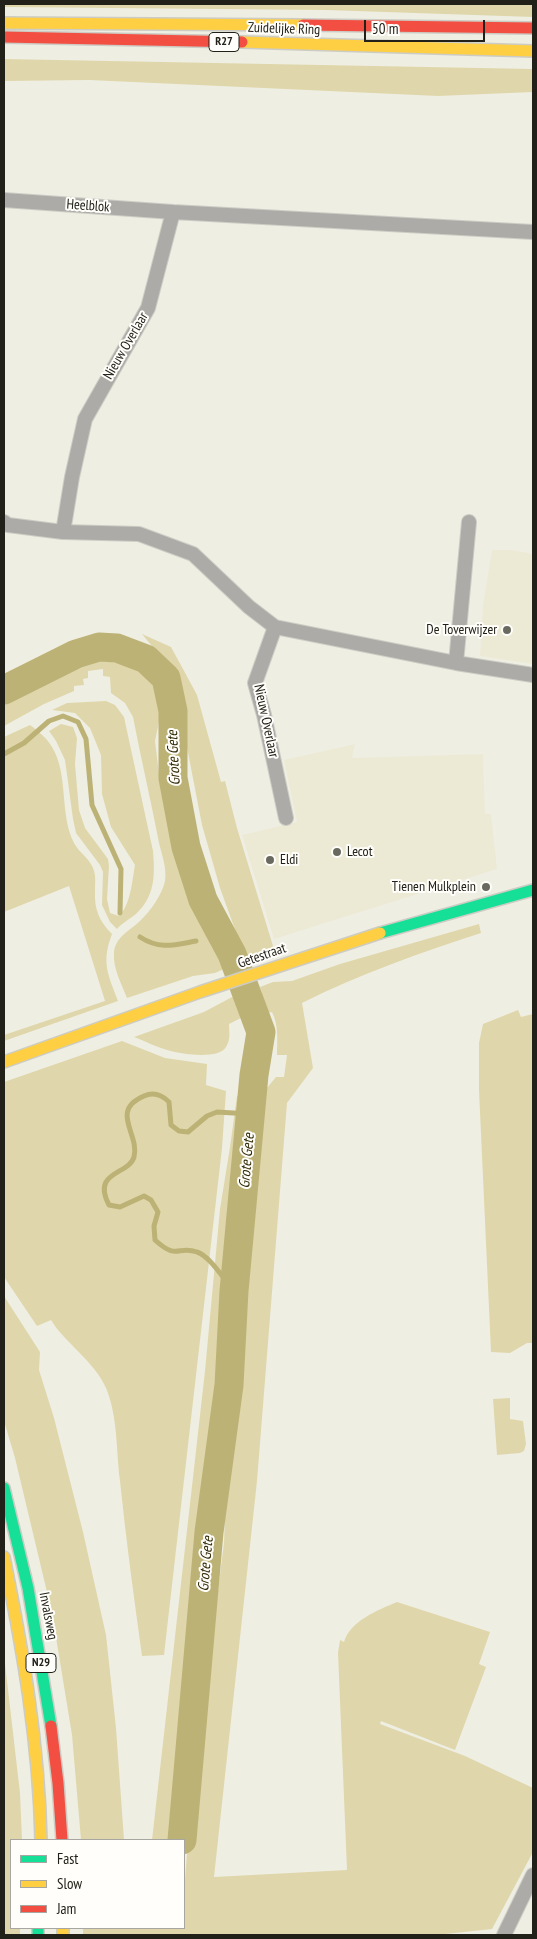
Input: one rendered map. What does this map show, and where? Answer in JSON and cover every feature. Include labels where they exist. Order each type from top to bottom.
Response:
[{"type":"main road","name":"Zuidelijke Ring","points":[[4,23],[144,22],[533,28]]},
{"type":"main road","name":"Zuidelijke Ring","points":[[4,37],[533,51]]},
{"type":"main road","name":"Getestraat","points":[[4,1062],[252,975],[458,909],[533,890]]},
{"type":"main road","name":"Invalsweg","points":[[4,1488],[13,1519],[36,1626],[53,1741],[62,1839]]},
{"type":"main road","name":"N29","points":[[4,1557],[19,1631],[35,1740],[41,1811],[41,1839]]},
{"type":"street","name":"Heelblok","points":[[4,200],[173,212]]},
{"type":"street","points":[[173,212],[533,232]]},
{"type":"street","name":"Nieuw Overlaar","points":[[63,532],[72,477],[85,419],[148,308],[173,212]]},
{"type":"street","points":[[4,522],[8,525],[63,532],[139,534],[194,554],[249,607],[274,627],[456,663],[533,675]]},
{"type":"street","points":[[456,663],[469,522]]},
{"type":"street","name":"Nieuw Overlaar","points":[[274,627],[255,683],[264,714],[286,818]]},
{"type":"street","points":[[504,1935],[533,1876]]},
{"type":"shaded area","points":[[4,4],[533,4],[533,17],[326,10],[4,7]]},
{"type":"shaded area","points":[[4,59],[533,69],[533,92],[438,96],[89,80],[4,81]]},
{"type":"shaded area","name":"De Toverwijzer","points":[[492,550],[512,550],[533,554],[533,664],[480,656],[483,605]]},
{"type":"shaded area","points":[[142,634],[171,647],[197,695],[221,782],[225,781],[237,828],[273,946],[271,949],[245,957],[220,888],[202,825],[185,737],[178,683],[170,668]]},
{"type":"shaded area","points":[[106,657],[130,659],[142,665],[150,673],[159,694],[161,712],[155,741],[161,790],[183,883],[189,881],[208,933],[220,943],[229,963],[224,969],[215,973],[193,976],[127,998],[115,965],[115,948],[120,938],[141,920],[152,907],[159,897],[165,881],[164,862],[133,717],[125,703],[111,693],[110,677],[103,676],[103,669],[88,671],[88,678],[83,679],[84,685],[74,686],[74,691],[44,704],[4,726],[4,701],[17,696],[66,666]]},
{"type":"shaded area","points":[[106,701],[115,705],[124,717],[154,860],[154,877],[147,900],[136,914],[117,929],[110,922],[102,905],[103,872],[100,865],[76,833],[65,760],[49,731],[61,724],[73,727],[77,738],[75,764],[79,810],[85,828],[108,859],[107,899],[110,913],[119,916],[129,899],[135,865],[111,827],[102,794],[101,755],[90,728],[75,713],[52,710],[67,703]]},
{"type":"shaded area","points":[[30,725],[48,741],[57,758],[61,770],[69,831],[76,847],[90,863],[94,871],[97,909],[104,924],[112,934],[106,961],[118,1001],[4,1041],[4,1035],[105,1001],[69,886],[4,912],[4,737]]},
{"type":"shaded area","points":[[355,744],[352,758],[483,754],[485,814],[491,814],[497,869],[274,939],[242,835],[297,822],[284,760]]},
{"type":"shaded area","points":[[479,924],[481,933],[368,973],[302,1003],[313,1068],[287,1103],[257,1481],[214,1877],[347,1870],[338,1653],[340,1640],[344,1642],[347,1635],[358,1622],[397,1602],[490,1632],[479,1664],[486,1667],[455,1750],[381,1721],[380,1724],[465,1756],[533,1788],[533,1852],[492,1929],[436,1935],[83,1935],[83,1929],[185,1929],[185,1880],[190,1813],[224,1543],[226,1491],[259,1174],[261,1098],[262,1094],[276,1077],[284,1077],[287,1055],[277,1055],[276,1023],[272,1012],[264,1014],[257,994],[262,993],[260,987],[273,982],[292,981],[340,964]]},
{"type":"shaded area","points":[[234,996],[236,1001],[241,1000],[247,1015],[229,1024],[229,1041],[222,1051],[216,1054],[181,1053],[163,1049],[134,1037],[204,1012]]},
{"type":"shaded area","points":[[518,1010],[521,1017],[533,1014],[533,1343],[527,1343],[510,1353],[491,1352],[479,1090],[479,1043],[483,1024]]},
{"type":"shaded area","points":[[122,1041],[165,1058],[207,1064],[206,1085],[226,1091],[222,1148],[164,1655],[142,1656],[125,1525],[115,1422],[106,1388],[95,1370],[51,1320],[37,1326],[4,1277],[4,1082]]},
{"type":"shaded area","points":[[237,1096],[246,1096],[233,1246],[226,1275],[197,1598],[171,1839],[152,1839],[205,1371],[220,1209]]},
{"type":"shaded area","points":[[4,1296],[40,1352],[39,1370],[54,1418],[83,1532],[106,1635],[116,1728],[124,1839],[81,1839],[72,1735],[52,1613],[15,1458],[4,1421]]},
{"type":"shaded area","points":[[510,1398],[510,1419],[523,1421],[526,1444],[524,1451],[520,1453],[497,1455],[493,1399]]},
{"type":"shaded area","points":[[4,1655],[20,1793],[22,1839],[10,1839],[10,1929],[20,1929],[20,1935],[4,1935]]},
{"type":"waterway","name":"Grote Gete","points":[[4,690],[76,654],[99,647],[117,648],[146,659],[166,678],[173,711],[173,778],[186,847],[203,900],[232,954],[261,1032],[254,1075],[234,1291],[229,1385],[209,1532],[182,1839]]},
{"type":"waterway","points":[[4,754],[24,743],[49,721],[63,716],[78,722],[86,739],[92,805],[121,869],[120,913]]},
{"type":"waterway","points":[[210,935],[219,930]]},
{"type":"waterway","points":[[140,937],[154,944],[161,945],[196,941]]},
{"type":"waterway","points":[[252,1009],[262,1005]]},
{"type":"waterway","points":[[234,1291],[212,1263],[202,1254],[190,1250],[168,1250],[155,1240],[154,1226],[158,1212],[151,1200],[144,1196],[120,1207],[109,1205],[105,1194],[105,1186],[108,1180],[131,1163],[134,1157],[135,1148],[127,1116],[134,1102],[144,1096],[157,1095],[169,1102],[171,1125],[179,1131],[188,1132],[207,1116],[217,1112],[250,1114]]},
{"type":"traffic: fast","points":[[380,933],[533,890]]},
{"type":"traffic: fast","points":[[4,1488],[28,1588],[51,1726]]},
{"type":"traffic: fast","points":[[38,1929],[38,1935]]},
{"type":"traffic: slow","points":[[4,23],[303,25]]},
{"type":"traffic: slow","points":[[242,42],[533,51]]},
{"type":"traffic: slow","points":[[4,1062],[200,992],[380,933]]},
{"type":"traffic: slow","points":[[4,1557],[18,1627],[29,1698],[37,1768],[41,1839]]},
{"type":"traffic: slow","points":[[63,1929],[63,1935]]},
{"type":"traffic: jam","points":[[303,25],[533,28]]},
{"type":"traffic: jam","points":[[4,37],[242,42]]},
{"type":"traffic: jam","points":[[51,1726],[62,1839]]},
{"type":"place","name":"De Toverwijzer","points":[[507,630]]},
{"type":"place","name":"Lecot","points":[[337,852]]},
{"type":"place","name":"Eldi","points":[[270,860]]},
{"type":"place","name":"Tienen Mulkplein","points":[[486,887]]}]
